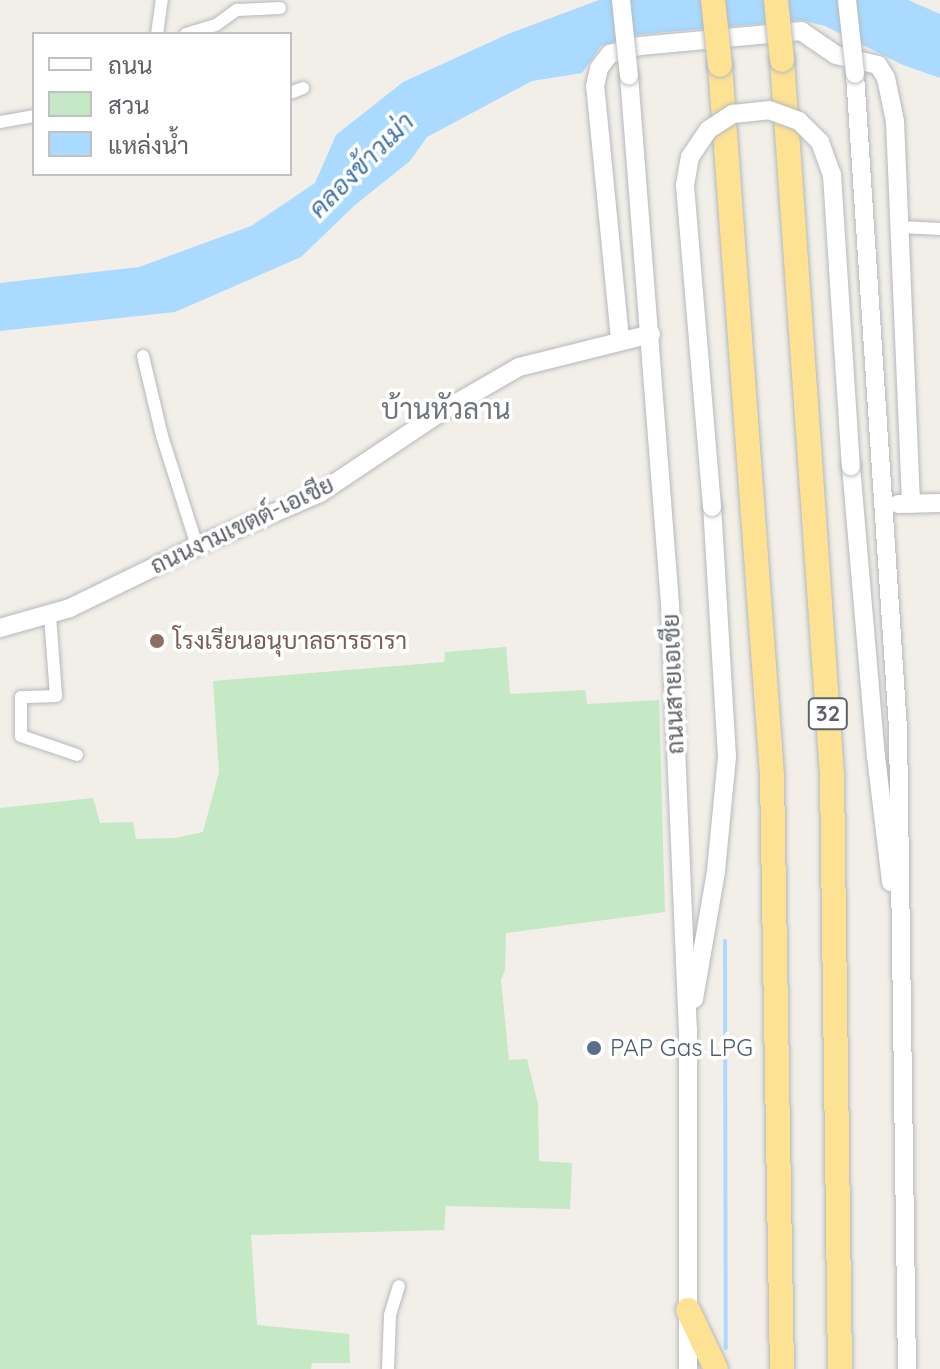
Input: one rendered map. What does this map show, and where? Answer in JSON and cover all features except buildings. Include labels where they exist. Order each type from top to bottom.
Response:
[{"type":"highway","points":[[713,0],[772,775],[782,1369]]},
{"type":"highway","name":"32","points":[[776,0],[832,775],[840,1369]]},
{"type":"highway","points":[[688,1310],[716,1369]]},
{"type":"main road","name":"ถนนสายเอเชีย","points":[[621,0],[651,334],[670,604],[688,1029],[688,1369]]},
{"type":"main road","points":[[847,0],[855,74],[898,728],[907,1369]]},
{"type":"main road","points":[[620,339],[595,86],[599,68],[610,54],[640,46],[801,31],[836,55],[878,65],[886,78],[895,121],[911,504]]},
{"type":"main road","points":[[688,1029],[716,871],[727,757],[712,507],[685,185],[690,157],[708,130],[733,114],[769,110],[799,121],[820,142],[832,175],[851,466],[876,756],[901,944]]},
{"type":"main road","name":"ถนนงามเขตต์-เอเชีย","points":[[0,628],[50,616],[197,546],[320,493],[441,412],[519,367],[620,339],[651,334]]},
{"type":"main road","points":[[883,505],[940,503]]},
{"type":"street","points":[[157,32],[162,0]]},
{"type":"street","points":[[193,32],[216,25],[237,10],[280,8]]},
{"type":"street","points":[[292,92],[303,88]]},
{"type":"street","points":[[0,122],[32,116]]},
{"type":"street","points":[[901,227],[940,229]]},
{"type":"street","points":[[143,356],[162,436],[197,546]]},
{"type":"street","points":[[50,616],[56,696],[21,697],[21,736],[77,755]]},
{"type":"street","points":[[388,1369],[390,1315],[399,1286]]},
{"type":"green space","points":[[506,647],[510,694],[585,690],[587,704],[659,700],[665,912],[506,933],[505,970],[501,980],[509,1060],[527,1059],[538,1104],[539,1161],[572,1163],[570,1209],[446,1206],[444,1230],[251,1235],[257,1325],[349,1334],[350,1363],[312,1363],[311,1369],[0,1369],[0,808],[93,798],[100,823],[133,822],[136,839],[176,838],[203,832],[219,772],[213,681],[444,662],[445,652]]},
{"type":"water","name":"คลองข้าวเม่า","points":[[599,0],[908,0],[940,14],[940,78],[903,65],[825,26],[801,20],[634,35],[601,46],[582,73],[532,81],[427,137],[410,161],[355,205],[301,257],[175,312],[0,331],[0,283],[139,267],[251,226],[315,183],[336,135],[403,82],[508,34]]},
{"type":"waterway","points":[[725,941],[726,1348]]},
{"type":"place","name":"โรงเรียนอนุบาลธารธารา","points":[[157,641]]},
{"type":"place","name":"PAP Gas LPG","points":[[594,1048]]},
{"type":"district","name":"บ้านหัวลาน","points":[[446,409]]}]
